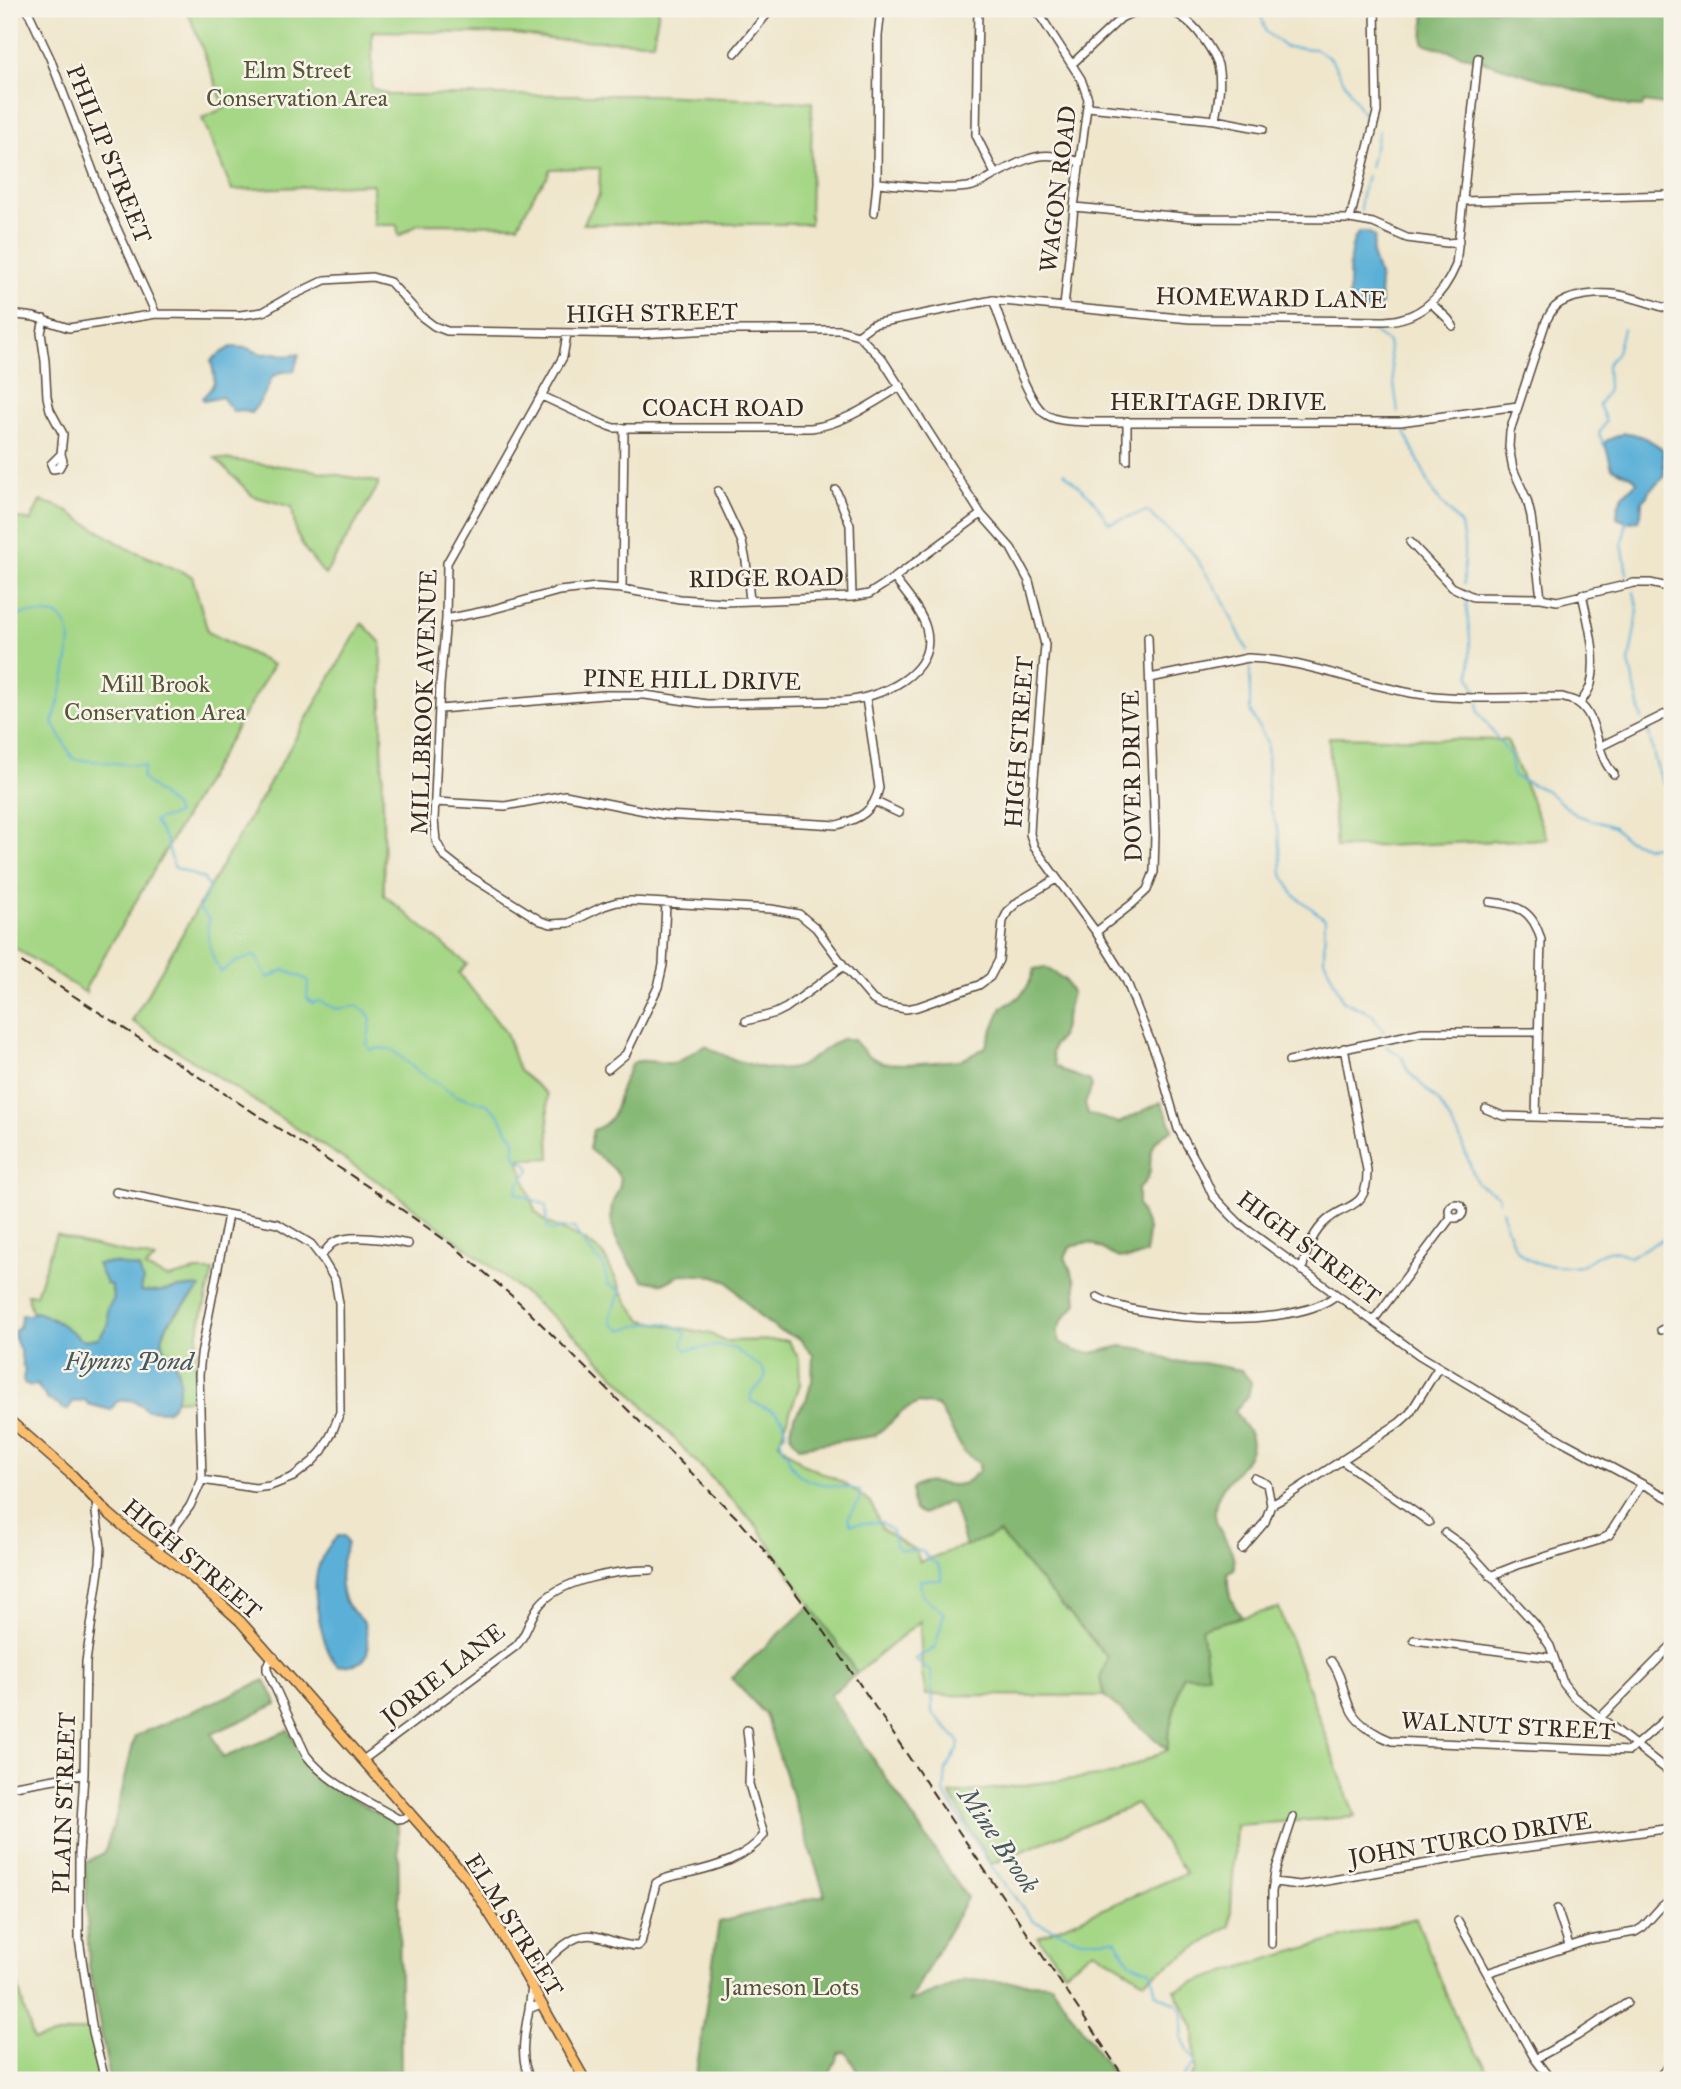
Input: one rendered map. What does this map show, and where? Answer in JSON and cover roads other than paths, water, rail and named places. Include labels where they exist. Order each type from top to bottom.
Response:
[{"type":"main road","name":"HIGH STREET","points":[[9,1420],[72,1475],[108,1513],[225,1605],[397,1798]]},
{"type":"main road","name":"ELM STREET","points":[[397,1798],[467,1878],[585,2080]]},
{"type":"street","name":"PHILIP STREET","points":[[27,9],[50,58],[104,200],[156,314]]},
{"type":"street","points":[[735,52],[774,9]]},
{"type":"street","points":[[874,213],[881,9]]},
{"type":"street","points":[[978,9],[976,135],[995,174]]},
{"type":"street","name":"WAGON ROAD","points":[[1032,9],[1041,17],[1072,64],[1085,86],[1088,99],[1064,307]]},
{"type":"street","points":[[1072,64],[1128,13],[1155,9],[1179,13],[1198,30],[1217,62],[1220,87],[1215,120]]},
{"type":"street","points":[[1350,219],[1377,112],[1375,9]]},
{"type":"street","name":"HOMEWARD LANE","points":[[858,335],[873,324],[993,300],[1189,319],[1384,321],[1408,317],[1431,303],[1445,288],[1456,265],[1478,58]]},
{"type":"street","points":[[1088,107],[1215,120],[1262,129]]},
{"type":"street","points":[[877,183],[967,187],[984,182],[995,174],[1038,155],[1061,156],[1079,162]]},
{"type":"street","points":[[1463,201],[1672,195]]},
{"type":"street","points":[[1074,207],[1194,218],[1350,219],[1373,223],[1407,238],[1459,242]]},
{"type":"street","name":"HIGH STREET","points":[[156,314],[252,314],[263,312],[318,282],[375,277],[390,282],[422,317],[447,331],[638,334],[713,330],[840,330],[858,335],[882,359],[901,386],[917,416],[981,514],[1011,548],[1029,581],[1045,645],[1030,834],[1034,847],[1120,969],[1158,1060],[1178,1129],[1213,1196],[1241,1225],[1438,1368],[1641,1485],[1672,1500]]},
{"type":"street","points":[[1541,598],[1531,516],[1513,469],[1509,447],[1510,431],[1543,329],[1552,311],[1571,299],[1611,294],[1672,310]]},
{"type":"street","name":"HERITAGE DRIVE","points":[[993,300],[1025,385],[1039,409],[1056,420],[1400,422],[1518,406]]},
{"type":"street","points":[[1431,303],[1453,326]]},
{"type":"street","points":[[9,314],[44,319],[69,328],[156,314]]},
{"type":"street","points":[[44,319],[41,333],[47,397],[50,410],[63,434],[61,454]]},
{"type":"street","name":"MILLBROOK AVENUE","points":[[567,334],[563,357],[472,514],[447,563],[434,833],[443,856],[541,921],[551,924],[569,923],[604,906],[631,901],[771,909],[799,914],[816,928],[873,1000],[895,1008],[917,1007],[979,985],[990,977],[999,960],[1003,921],[1009,911],[1019,901],[1056,878]]},
{"type":"street","name":"COACH ROAD","points":[[542,396],[602,424],[624,428],[823,426],[835,423],[901,386]]},
{"type":"street","points":[[1127,421],[1127,460]]},
{"type":"street","points":[[622,589],[624,428]]},
{"type":"street","points":[[836,490],[850,525],[852,597]]},
{"type":"street","points":[[718,491],[723,506],[743,542],[750,601]]},
{"type":"street","name":"RIDGE ROAD","points":[[446,619],[578,588],[622,589],[724,603],[869,594],[981,514]]},
{"type":"street","points":[[1410,542],[1452,587],[1473,597],[1541,598],[1557,601],[1634,583],[1672,588]]},
{"type":"street","name":"PINE HILL DRIVE","points":[[440,709],[604,695],[645,695],[707,704],[844,701],[866,698],[888,690],[908,678],[916,670],[926,649],[926,629],[921,616],[894,578]]},
{"type":"street","points":[[1580,704],[1589,689],[1593,656],[1582,594]]},
{"type":"street","name":"DOVER DRIVE","points":[[1096,932],[1147,890],[1154,872],[1148,637]]},
{"type":"street","points":[[1150,678],[1248,657],[1298,663],[1431,696],[1562,697],[1580,704],[1592,723],[1606,766],[1614,774]]},
{"type":"street","points":[[435,802],[505,806],[565,795],[666,816],[837,825],[864,816],[876,802],[878,777],[866,698]]},
{"type":"street","points":[[1599,747],[1672,711]]},
{"type":"street","points":[[876,802],[899,813]]},
{"type":"street","points":[[1490,902],[1512,905],[1524,911],[1538,928],[1541,940],[1536,1116]]},
{"type":"street","points":[[608,1069],[626,1054],[658,987],[663,965],[666,904]]},
{"type":"street","points":[[746,1021],[786,1008],[844,966]]},
{"type":"street","points":[[1289,1061],[1422,1032],[1538,1032]]},
{"type":"street","points":[[1302,1270],[1305,1254],[1320,1226],[1361,1199],[1367,1184],[1367,1170],[1344,1048]]},
{"type":"street","points":[[1486,1109],[1503,1116],[1672,1121]]},
{"type":"street","points":[[116,1192],[278,1224],[304,1239],[321,1257],[335,1280],[339,1303],[340,1412],[323,1451],[313,1462],[283,1482],[255,1488],[202,1480]]},
{"type":"street","points":[[157,1552],[190,1506],[202,1480],[199,1375],[228,1215]]},
{"type":"street","points":[[1373,1321],[1452,1216]]},
{"type":"street","points":[[321,1257],[333,1243],[348,1239],[377,1238],[408,1244]]},
{"type":"street","points":[[1097,1297],[1129,1310],[1242,1320],[1293,1312],[1330,1301],[1336,1295]]},
{"type":"street","points":[[1661,1330],[1672,1326]]},
{"type":"street","points":[[1271,1505],[1399,1423],[1409,1413],[1438,1368]]},
{"type":"street","points":[[1341,1460],[1429,1522]]},
{"type":"street","points":[[1242,1549],[1265,1522],[1271,1505],[1266,1484],[1255,1478]]},
{"type":"street","points":[[1490,1576],[1609,1535],[1641,1485]]},
{"type":"street","name":"PLAIN STREET","points":[[99,1505],[96,1513],[101,1547],[100,1563],[86,1662],[85,1774],[79,1854],[79,1940],[93,2032],[105,2080]]},
{"type":"street","points":[[97,1527],[108,1513]]},
{"type":"street","points":[[1445,1533],[1465,1547],[1535,1624],[1550,1646],[1563,1683],[1573,1696],[1672,1774]]},
{"type":"street","name":"JORIE LANE","points":[[363,1759],[516,1646],[537,1608],[548,1595],[569,1584],[631,1570],[651,1570]]},
{"type":"street","points":[[1414,1640],[1553,1658]]},
{"type":"street","points":[[1601,1717],[1672,1645]]},
{"type":"street","points":[[274,1657],[267,1665],[267,1670],[306,1755],[314,1765],[398,1819],[405,1818],[410,1812]]},
{"type":"street","name":"WALNUT STREET","points":[[1331,1661],[1340,1675],[1353,1713],[1360,1722],[1392,1741],[1627,1751],[1637,1746],[1672,1713]]},
{"type":"street","points":[[531,2080],[524,2059],[530,1983],[559,1950],[575,1938],[595,1936],[619,1944],[638,1946],[656,1883],[668,1877],[722,1863],[747,1851],[764,1835],[749,1784],[747,1730]]},
{"type":"street","points":[[9,1787],[85,1774]]},
{"type":"street","points":[[1272,1944],[1274,1882],[1293,1817]]},
{"type":"street","name":"JOHN TURCO DRIVE","points":[[1274,1882],[1300,1885],[1486,1853],[1672,1828]]},
{"type":"street","points":[[1488,1973],[1569,1945],[1635,1932],[1672,1898]]},
{"type":"street","points":[[1557,1909],[1569,1945]]},
{"type":"street","points":[[1458,1921],[1535,2059],[1551,2080]]},
{"type":"street","points":[[1535,2059],[1577,2036],[1627,2003]]},
{"type":"street","points":[[529,2009],[541,2004]]},
{"type":"street","points":[[1660,2079],[1672,2063]]},
{"type":"water","points":[[1359,232],[1368,232],[1375,237],[1372,254],[1379,275],[1381,304],[1377,310],[1354,309],[1349,302],[1350,255]]},
{"type":"water","points":[[231,347],[247,348],[262,354],[299,354],[294,371],[282,372],[272,377],[251,413],[233,411],[222,397],[205,401],[202,398],[214,382],[211,361]]},
{"type":"water","points":[[1624,433],[1645,438],[1663,450],[1664,477],[1642,501],[1638,521],[1627,522],[1617,518],[1622,497],[1637,482],[1633,477],[1612,468],[1605,444]]},
{"type":"water","name":"Flynns Pond","points":[[114,1263],[139,1268],[143,1281],[141,1291],[201,1287],[174,1315],[163,1335],[164,1345],[176,1366],[179,1380],[178,1394],[167,1411],[146,1410],[140,1404],[129,1400],[116,1402],[111,1410],[88,1404],[85,1400],[73,1402],[67,1410],[48,1400],[37,1385],[24,1383],[25,1370],[14,1332],[19,1327],[22,1315],[35,1312],[41,1314],[60,1323],[82,1340],[99,1338],[109,1323],[107,1309],[114,1299],[111,1285],[106,1284],[97,1264]]},
{"type":"water","points":[[338,1536],[344,1536],[347,1543],[340,1573],[343,1596],[347,1606],[364,1623],[368,1647],[362,1661],[338,1666],[325,1641],[315,1593],[322,1558]]},
{"type":"waterway","points":[[1259,9],[1266,32],[1285,47],[1315,49],[1331,59],[1366,119]]},
{"type":"waterway","points":[[1370,167],[1379,131]]},
{"type":"waterway","points":[[1361,211],[1367,176]]},
{"type":"waterway","points":[[1605,447],[1599,434],[1606,421],[1599,405],[1608,390],[1607,365],[1617,352],[1623,329]]},
{"type":"waterway","points":[[1372,331],[1388,342],[1398,412]]},
{"type":"waterway","points":[[1405,432],[1434,494],[1461,525],[1464,584]]},
{"type":"waterway","points":[[1064,473],[1092,498],[1109,523],[1147,511],[1191,551],[1221,596],[1247,650]]},
{"type":"waterway","points":[[1627,520],[1622,544],[1627,574]]},
{"type":"waterway","points":[[1634,592],[1638,611],[1629,662],[1642,719]]},
{"type":"waterway","points":[[1466,602],[1470,676],[1476,690]]},
{"type":"waterway","name":"Mine Brook","points":[[9,620],[26,613],[58,615],[67,626],[70,637],[68,661],[53,723],[73,759],[145,766],[142,778],[174,807],[177,814],[154,821],[166,840],[174,867],[204,879],[209,889],[199,909],[209,919],[210,947],[221,972],[237,961],[255,956],[268,978],[284,970],[308,980],[307,998],[312,1003],[319,1001],[337,1009],[357,1006],[366,1011],[371,1019],[367,1045],[370,1050],[393,1050],[416,1070],[457,1096],[487,1104],[500,1116],[514,1137],[517,1159],[527,1164],[530,1170],[518,1185],[516,1193],[546,1205],[547,1227],[553,1231],[574,1228],[583,1243],[603,1265],[608,1284],[621,1291],[611,1315],[612,1324],[621,1330],[654,1323],[670,1325],[686,1333],[682,1345],[686,1350],[732,1347],[762,1368],[766,1375],[751,1393],[751,1401],[775,1412],[783,1420],[786,1432],[780,1439],[797,1473],[826,1485],[860,1490],[859,1501],[848,1518],[851,1524],[881,1522],[892,1531],[895,1545],[900,1550],[923,1551],[929,1560],[937,1563],[941,1580],[920,1580],[922,1595],[944,1613],[935,1648],[915,1659],[931,1671],[932,1713],[959,1741],[958,1749],[946,1770],[944,1793],[993,1869],[1033,1921],[1081,1940],[1115,1940],[1130,1962],[1151,1971],[1156,1994],[1177,2004],[1183,2012],[1182,2038],[1195,2063],[1181,2080]]},
{"type":"waterway","points":[[1250,667],[1250,711],[1267,743],[1268,801],[1279,833],[1282,873],[1293,894],[1325,919],[1324,959],[1343,1001],[1372,1014],[1384,1032]]},
{"type":"waterway","points":[[1478,702],[1478,712],[1511,757],[1513,776],[1547,791],[1576,815],[1614,827],[1624,838],[1647,847],[1672,845]]},
{"type":"waterway","points":[[1648,729],[1662,781],[1672,791]]},
{"type":"waterway","points":[[1386,1046],[1402,1057],[1408,1071],[1439,1102],[1459,1136],[1477,1183],[1498,1195],[1499,1202]]},
{"type":"waterway","points":[[1502,1210],[1518,1250],[1524,1257],[1544,1265],[1577,1267],[1609,1251],[1629,1257],[1663,1239],[1672,1230]]},
{"type":"railway","points":[[9,954],[378,1193],[455,1247],[520,1303],[737,1518],[824,1631],[1126,2080]]},
{"type":"park label","name":"Elm Street Conservation Area","points":[[297,84]]},
{"type":"park label","name":"Mill Brook Conservation Area","points":[[155,698]]},
{"type":"park label","name":"Jameson Lots","points":[[791,1987]]}]
